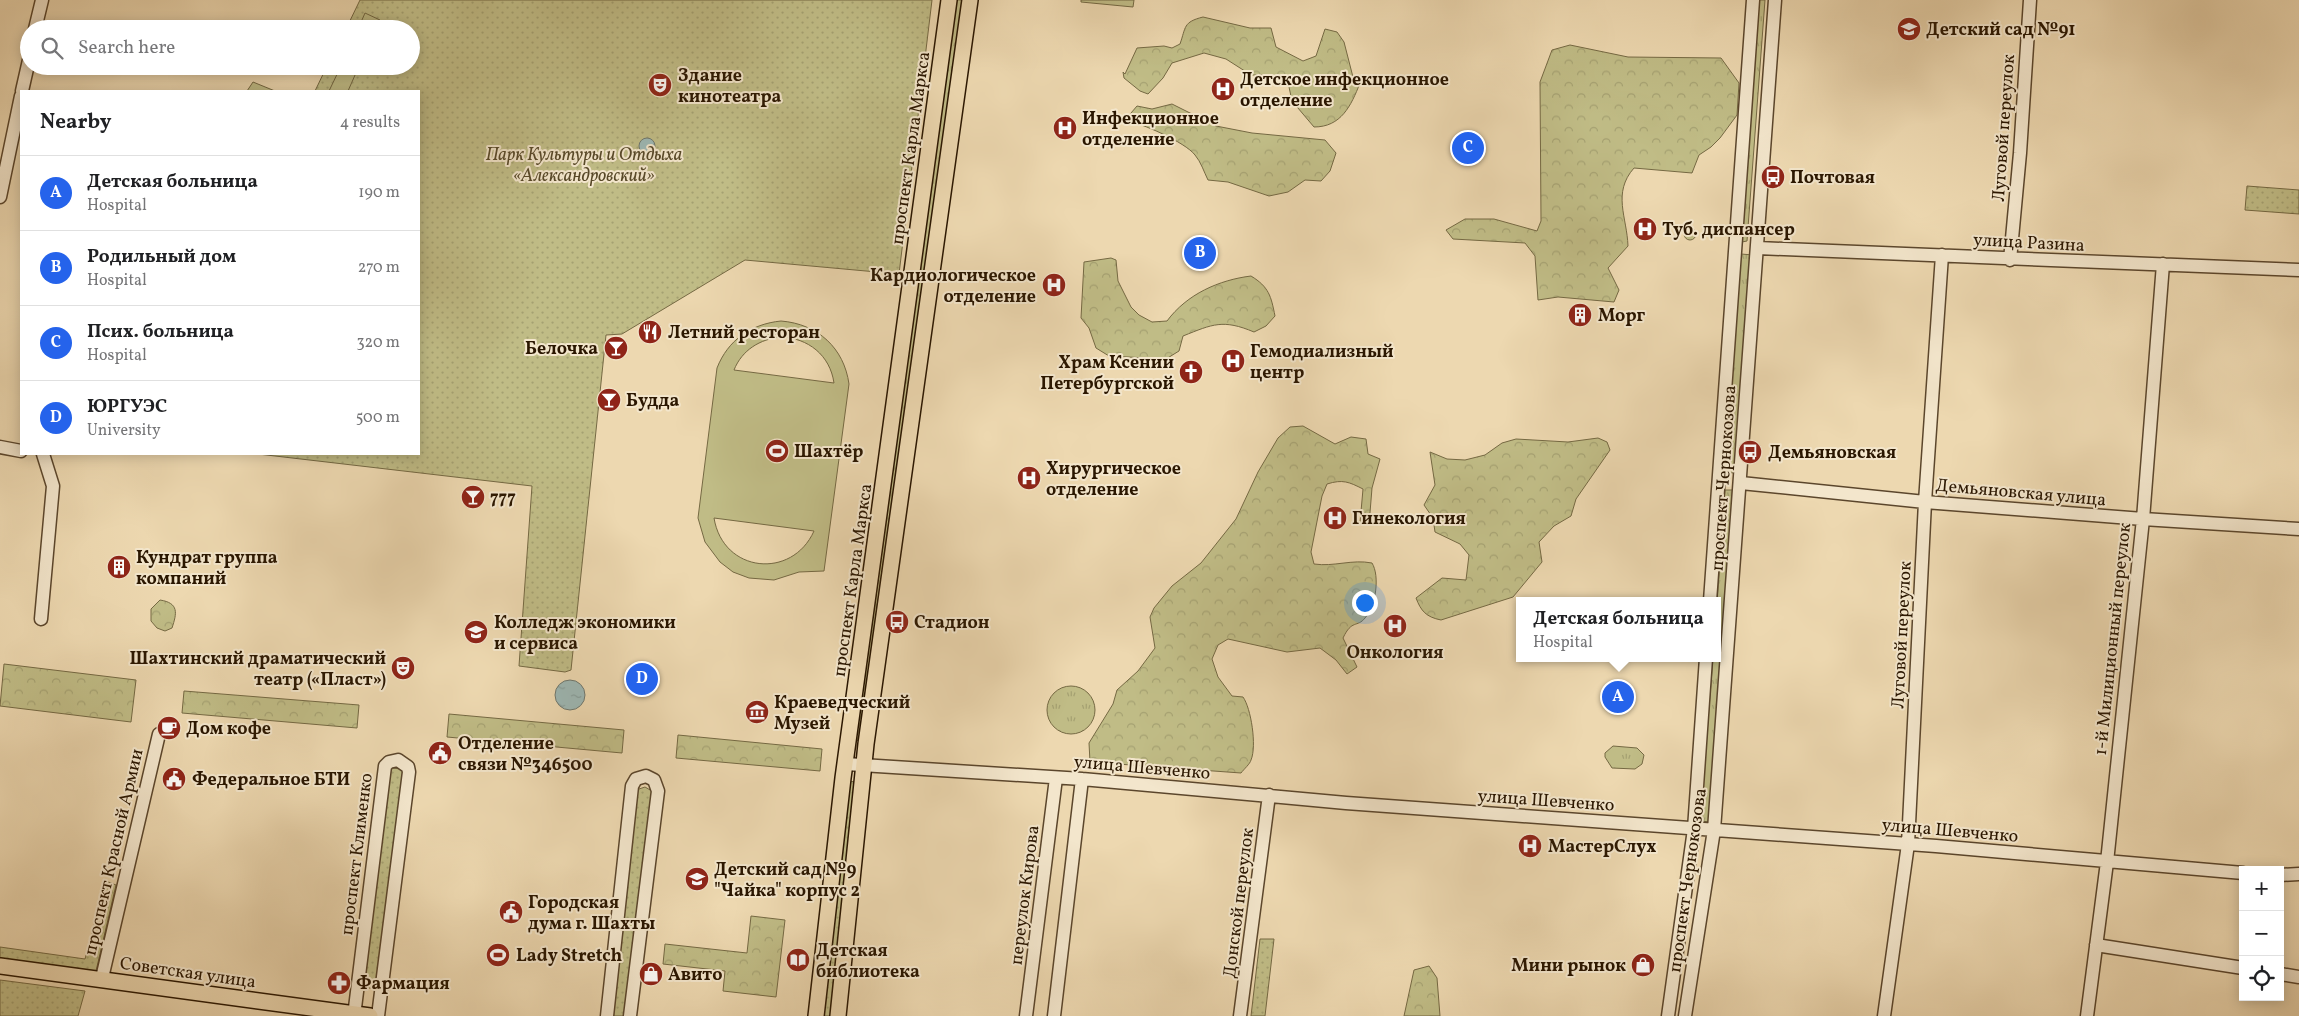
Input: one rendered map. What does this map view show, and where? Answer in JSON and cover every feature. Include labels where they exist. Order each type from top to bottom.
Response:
[{"type":"main road","name":"проспект Карла Маркса","points":[[816,1016],[846,764],[949,0]]},
{"type":"main road","name":"проспект Карла Маркса","points":[[838,1016],[864,765],[970,0]]},
{"type":"main road","name":"Советская улица","points":[[0,966],[102,978],[370,1016]]},
{"type":"street","points":[[38,20],[42,0]]},
{"type":"street","name":"проспект Чернокозова","points":[[1710,597],[1753,0]]},
{"type":"street","name":"проспект Чернокозова","points":[[1686,1016],[1714,830],[1775,0]]},
{"type":"street","name":"Луговой переулок","points":[[2010,260],[2020,153],[2030,0]]},
{"type":"street","points":[[22,90],[26,75]]},
{"type":"street","points":[[0,197],[20,101]]},
{"type":"street","name":"улица Разина","points":[[1758,248],[1942,255],[2010,260],[2299,270]]},
{"type":"street","name":"Луговой переулок","points":[[1884,1016],[1908,844],[1925,502],[1942,255]]},
{"type":"street","name":"1-й Милиционный переулок","points":[[2087,1016],[2107,862],[2142,519],[2163,264]]},
{"type":"street","points":[[0,447],[20,451]]},
{"type":"street","points":[[40,619],[53,486],[43,455]]},
{"type":"street","name":"Демьяновская улица","points":[[1740,483],[1925,502],[2299,529]]},
{"type":"street","name":"проспект Чернокозова","points":[[1668,1016],[1694,829],[1706,662]]},
{"type":"street","name":"проспект Красной Армии","points":[[102,978],[159,734]]},
{"type":"street","name":"проспект Клименко","points":[[354,1015],[385,766],[389,762],[398,760],[408,767],[409,772],[378,1016]]},
{"type":"street","name":"улица Шевченко","points":[[846,764],[1056,778],[1694,829],[1908,844],[2239,873]]},
{"type":"street","points":[[607,1016],[632,786],[636,779],[646,776],[654,780],[658,792],[630,1016]]},
{"type":"street","name":"переулок Кирова","points":[[1026,1016],[1056,778]]},
{"type":"street","points":[[1054,1016],[1082,780]]},
{"type":"street","name":"Донской переулок","points":[[1240,1016],[1269,795]]},
{"type":"street","points":[[2284,875],[2299,874]]},
{"type":"street","points":[[2096,945],[2239,967]]},
{"type":"street","points":[[2284,975],[2299,977]]},
{"type":"green space","name":"Парк Культуры и Отдыха «Александровский»","points":[[360,0],[932,0],[899,274],[745,260],[622,334],[606,335],[571,670],[565,672],[519,666],[532,486],[267,455],[420,455],[420,90],[315,90],[323,75],[420,75],[420,20],[350,20]]},
{"type":"green space","points":[[957,0],[963,0],[861,741],[855,740]]},
{"type":"green space","points":[[1081,0],[1134,0],[1133,7],[1081,2]]},
{"type":"green space","points":[[1758,0],[1765,0],[1747,241],[1742,242]]},
{"type":"green space","points":[[365,13],[380,20],[362,20]]},
{"type":"green space","points":[[1203,17],[1250,28],[1271,28],[1276,47],[1303,61],[1316,56],[1325,29],[1337,32],[1344,42],[1354,81],[1360,83],[1349,107],[1344,114],[1331,123],[1314,127],[1292,101],[1289,87],[1282,78],[1272,75],[1251,75],[1226,59],[1204,53],[1172,63],[1163,78],[1148,94],[1140,91],[1124,78],[1123,72],[1125,74],[1137,48],[1164,46],[1172,48],[1180,44],[1186,26],[1189,23]]},
{"type":"green space","points":[[1570,45],[1628,57],[1721,58],[1739,83],[1737,115],[1720,138],[1699,155],[1692,173],[1634,168],[1627,177],[1622,196],[1622,206],[1628,246],[1608,268],[1619,290],[1614,302],[1558,297],[1538,300],[1535,256],[1525,243],[1453,239],[1446,230],[1465,219],[1494,219],[1537,231],[1541,221],[1540,82],[1552,50]]},
{"type":"green space","points":[[337,75],[355,75],[348,90],[329,90]]},
{"type":"green space","points":[[253,82],[273,90],[248,90]]},
{"type":"green space","points":[[1172,104],[1216,126],[1252,133],[1325,140],[1336,153],[1330,171],[1321,181],[1305,180],[1288,192],[1269,196],[1228,182],[1208,180],[1195,155],[1182,144],[1141,125],[1125,120],[1137,106],[1152,109]]},
{"type":"green space","points":[[2247,186],[2299,190],[2299,214],[2245,210]]},
{"type":"green space","points":[[1692,228],[1695,229],[1695,239],[1688,240],[1685,239],[1684,232],[1685,229]]},
{"type":"green space","points":[[1741,254],[1753,255],[1734,473],[1722,472]]},
{"type":"green space","points":[[1111,258],[1116,260],[1118,281],[1131,307],[1139,315],[1152,322],[1167,321],[1184,303],[1204,290],[1227,281],[1251,276],[1262,284],[1268,293],[1275,316],[1266,326],[1254,332],[1226,324],[1210,326],[1193,332],[1183,336],[1179,351],[1166,359],[1109,356],[1096,348],[1089,328],[1081,318],[1084,262]]},
{"type":"green space","points":[[781,321],[794,323],[807,327],[827,340],[841,359],[849,384],[824,571],[799,572],[774,580],[749,578],[733,572],[720,562],[705,542],[698,518],[717,368],[727,349],[742,335],[770,323]],"holes":[[[781,337],[791,338],[809,345],[823,356],[832,373],[834,383],[734,370],[747,351],[766,340]],[[714,518],[814,531],[804,547],[790,557],[775,563],[759,564],[744,559],[730,550],[720,536]]]},
{"type":"green space","points":[[1303,426],[1335,444],[1351,437],[1366,439],[1368,454],[1380,459],[1372,488],[1369,525],[1360,523],[1363,489],[1346,482],[1327,484],[1322,496],[1311,552],[1314,564],[1372,563],[1376,575],[1376,591],[1372,606],[1365,618],[1349,628],[1343,638],[1357,667],[1347,674],[1336,660],[1320,648],[1287,652],[1228,639],[1218,645],[1212,659],[1218,677],[1232,696],[1243,697],[1246,702],[1252,727],[1253,754],[1251,760],[1241,773],[1090,762],[1089,743],[1113,704],[1117,690],[1138,671],[1155,648],[1150,617],[1154,608],[1172,586],[1201,563],[1236,519],[1258,472],[1278,438],[1290,427]]},
{"type":"green space","points":[[1598,438],[1607,442],[1610,450],[1576,499],[1571,516],[1554,526],[1539,542],[1542,562],[1513,597],[1441,620],[1425,613],[1416,598],[1442,578],[1466,580],[1469,555],[1460,544],[1435,532],[1433,518],[1424,505],[1435,485],[1430,452],[1447,459],[1465,460],[1485,455],[1502,443],[1516,439],[1568,442]]},
{"type":"green space","points":[[1725,490],[1734,490],[1711,822],[1700,821],[1713,662],[1721,662],[1721,597],[1717,597]]},
{"type":"green space","points":[[160,600],[171,604],[175,610],[172,628],[165,631],[157,628],[151,621],[151,609]]},
{"type":"green space","points":[[4,664],[136,680],[131,722],[0,706]]},
{"type":"green space","points":[[1066,686],[1076,686],[1088,693],[1095,705],[1095,715],[1088,727],[1076,734],[1066,734],[1058,730],[1051,723],[1047,715],[1047,705],[1051,697],[1058,690]]},
{"type":"green space","points":[[184,691],[359,705],[357,728],[182,713]]},
{"type":"green space","points":[[449,714],[624,730],[622,753],[447,737]]},
{"type":"green space","points":[[678,735],[822,749],[820,771],[676,758]]},
{"type":"green space","points":[[1613,746],[1637,748],[1644,755],[1642,764],[1635,769],[1612,768],[1605,757],[1605,753]]},
{"type":"green space","points":[[390,768],[403,769],[376,989],[362,987]]},
{"type":"green space","points":[[847,781],[858,782],[832,1016],[821,1016]]},
{"type":"green space","points":[[645,787],[652,791],[628,1016],[608,1016],[636,790]]},
{"type":"green space","points":[[106,881],[116,885],[96,971],[0,958],[0,947],[85,959]]},
{"type":"green space","points":[[751,916],[785,920],[776,997],[723,991],[725,971],[663,964],[665,944],[747,953]]},
{"type":"green space","points":[[1260,939],[1274,939],[1265,1016],[1251,1016]]},
{"type":"green space","points":[[1429,966],[1437,978],[1440,1016],[1404,1016],[1414,970]]},
{"type":"green space","points":[[0,980],[85,991],[78,1016],[0,1016]]},
{"type":"water","points":[[647,138],[653,140],[655,146],[653,152],[647,154],[641,152],[639,146],[641,140]]},
{"type":"water","points":[[570,680],[580,685],[585,695],[580,705],[570,710],[560,705],[555,695],[560,685]]},
{"type":"place","name":"Детский сад №91","points":[[1909,29]]},
{"type":"place","name":"Здание кинотеатра","points":[[660,85]]},
{"type":"place","name":"Детское инфекционное отделение","points":[[1223,89]]},
{"type":"place","name":"Инфекционное отделение","points":[[1065,128]]},
{"type":"place","name":"Псих. больница","points":[[1468,148]]},
{"type":"place","name":"Почтовая","points":[[1773,177]]},
{"type":"place","name":"Туб. диспансер","points":[[1645,229]]},
{"type":"place","name":"Родильный дом","points":[[1200,253]]},
{"type":"place","name":"Кардиологическое отделение","points":[[1054,285]]},
{"type":"place","name":"Морг","points":[[1580,315]]},
{"type":"place","name":"Летний ресторан","points":[[650,332]]},
{"type":"place","name":"Белочка","points":[[616,348]]},
{"type":"place","name":"Гемодиализный центр","points":[[1233,361]]},
{"type":"place","name":"Храм Ксении Петербургской","points":[[1191,372]]},
{"type":"place","name":"Будда","points":[[609,400]]},
{"type":"place","name":"Шахтёр","points":[[777,451]]},
{"type":"place","name":"Демьяновская","points":[[1750,452]]},
{"type":"place","name":"Хирургическое отделение","points":[[1029,478]]},
{"type":"place","name":"777","points":[[473,497]]},
{"type":"place","name":"Гинекология","points":[[1335,518]]},
{"type":"place","name":"Кундрат группа компаний","points":[[119,567]]},
{"type":"place","name":"Стадион","points":[[897,622]]},
{"type":"place","name":"Онкология","points":[[1395,626]]},
{"type":"place","name":"Колледж экономики и сервиса","points":[[476,632]]},
{"type":"place","name":"Шахтинский драматический театр («Пласт»)","points":[[403,668]]},
{"type":"place","name":"ЮРГУЭС","points":[[642,679]]},
{"type":"place","name":"Детская больница","points":[[1618,697]]},
{"type":"place","name":"Краеведческий Музей","points":[[757,712]]},
{"type":"place","name":"Дом кофе","points":[[169,728]]},
{"type":"place","name":"Отделение связи №346500","points":[[440,753]]},
{"type":"place","name":"Федеральное БТИ","points":[[174,779]]},
{"type":"place","name":"МастерСлух","points":[[1530,846]]},
{"type":"place","name":"Детский сад №9 \"Чайка\" корпус 2","points":[[697,879]]},
{"type":"place","name":"Городская дума г. Шахты","points":[[511,912]]},
{"type":"place","name":"Lady Stretch","points":[[498,955]]},
{"type":"place","name":"Детская библиотека","points":[[798,960]]},
{"type":"place","name":"Мини рынок","points":[[1643,965]]},
{"type":"place","name":"Авито","points":[[651,974]]},
{"type":"place","name":"Фармация","points":[[339,983]]}]
